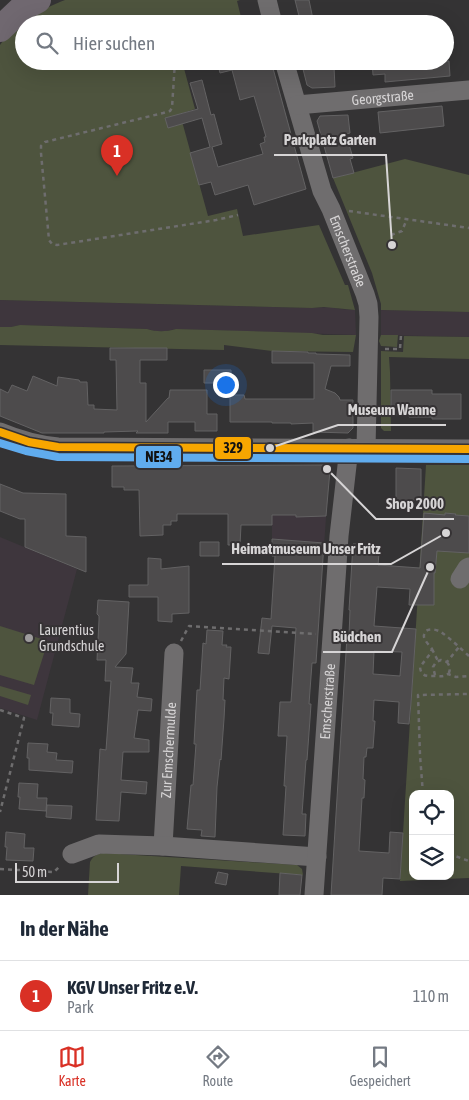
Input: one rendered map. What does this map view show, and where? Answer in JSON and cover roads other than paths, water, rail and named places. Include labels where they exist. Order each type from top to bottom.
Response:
[{"type":"highway","points":[[15,15],[38,0]]},
{"type":"highway","points":[[0,29],[15,15]]},
{"type":"street","points":[[266,0],[270,15]]},
{"type":"street","name":"Emscherstraße","points":[[287,70],[322,191],[331,208],[365,294],[369,317],[358,448],[339,536],[314,895]]},
{"type":"street","name":"Georgstraße","points":[[297,105],[469,90]]},
{"type":"street","points":[[0,432],[21,440],[58,447],[469,449]]},
{"type":"street","name":"Zur Emschermulde","points":[[163,846],[174,653]]},
{"type":"street","points":[[72,854],[99,844],[163,846],[317,857]]},
{"type":"place","name":"KGV Unser Fritz e.V.","points":[[117,176]]},
{"type":"place","name":"Parkplatz Garten","points":[[392,245]]},
{"type":"place","name":"Museum Wanne","points":[[270,448]]},
{"type":"place","name":"Shop 2000","points":[[327,469]]},
{"type":"place","name":"Heimatmuseum Unser Fritz","points":[[446,533]]},
{"type":"place","name":"Büdchen","points":[[430,567]]},
{"type":"place","name":"Laurentius Grundschule","points":[[29,638]]}]
